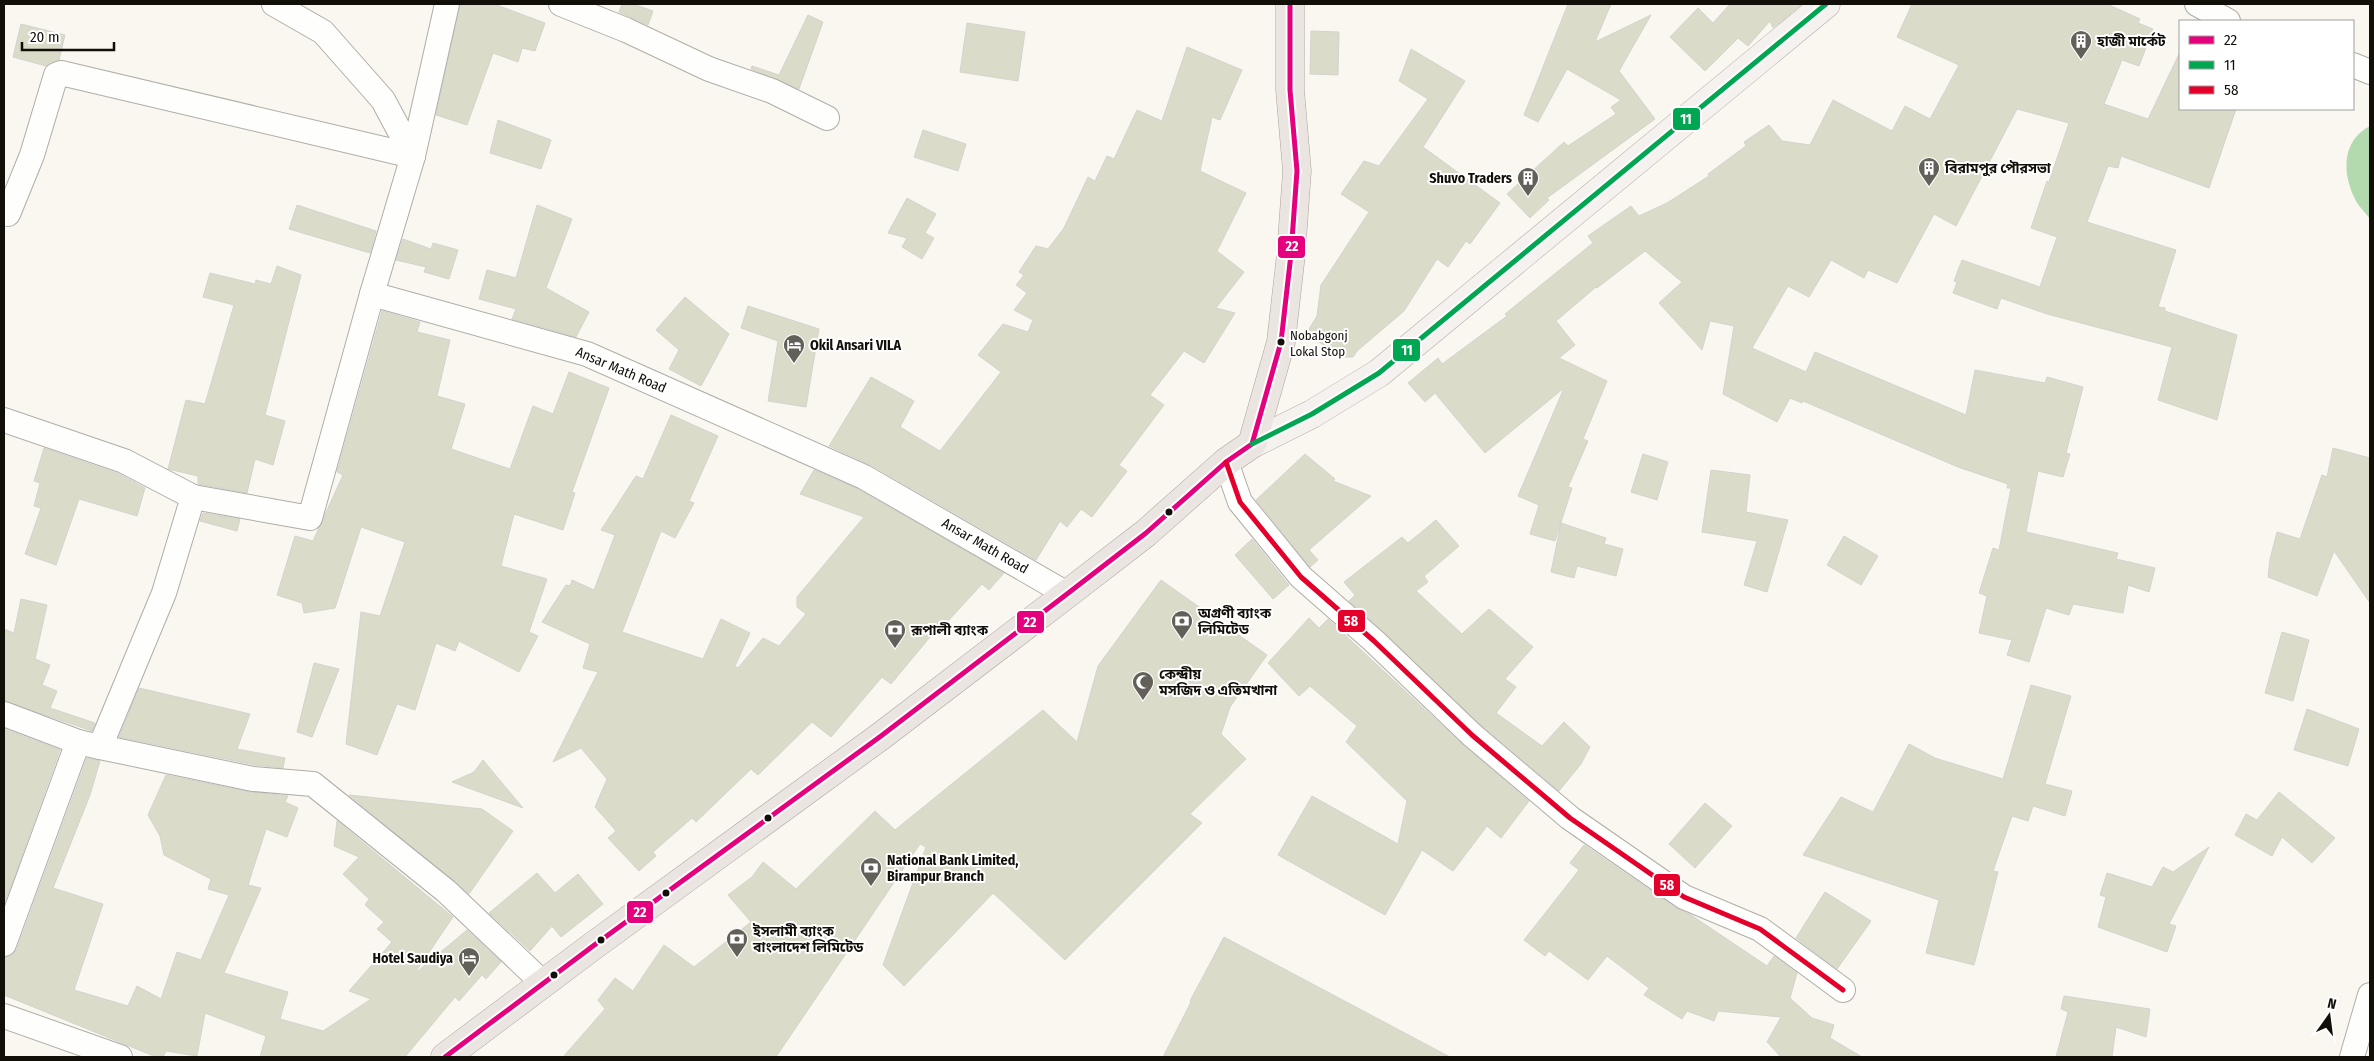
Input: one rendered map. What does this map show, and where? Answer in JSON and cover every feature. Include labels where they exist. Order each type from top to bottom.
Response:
[{"type":"main road","points":[[1252,444],[1281,342],[1291,254],[1297,171],[1290,90],[1290,4]]},
{"type":"main road","points":[[445,1057],[881,736],[1068,594],[1146,533],[1226,462],[1252,444],[1312,414],[1379,373],[1826,4]]},
{"type":"street","points":[[274,4],[323,32],[383,100],[413,156]]},
{"type":"street","points":[[4,420],[124,461],[193,497],[310,518],[372,294],[413,156],[448,4]]},
{"type":"street","points":[[561,4],[626,30],[709,69],[772,91],[827,118]]},
{"type":"street","points":[[2197,4],[2226,20]]},
{"type":"street","points":[[2354,65],[2370,72]]},
{"type":"street","points":[[4,213],[8,214],[32,155],[56,75],[61,73],[413,156]]},
{"type":"street","name":"Ansar Math Road","points":[[372,294],[587,354],[864,477],[1068,594]]},
{"type":"street","points":[[1226,462],[1240,502],[1301,577],[1374,641],[1472,735],[1570,818],[1684,897],[1760,929],[1843,990]]},
{"type":"street","points":[[4,944],[89,745],[164,593],[193,497]]},
{"type":"street","points":[[4,714],[89,745],[253,779],[313,784],[446,891],[544,984]]},
{"type":"street","points":[[2352,1057],[2370,995]]},
{"type":"street","points":[[4,1016],[120,1057]]},
{"type":"shaded area","points":[[2370,126],[2370,219],[2359,206],[2351,191],[2348,180],[2347,159],[2349,149],[2354,140],[2360,132]]},
{"type":"building","points":[[460,4],[494,4],[545,23],[535,51],[522,48],[518,62],[493,53],[467,125],[436,115]]},
{"type":"building","points":[[622,4],[633,4],[653,11],[648,25],[619,12]]},
{"type":"building","points":[[1568,4],[1611,4],[1595,42],[1651,15],[1619,71],[1655,119],[1547,198],[1549,200],[1530,218],[1507,194],[1564,142],[1568,146],[1616,114],[1611,107],[1621,100],[1567,69],[1538,122],[1524,115]]},
{"type":"building","points":[[1730,4],[1802,4],[1773,28],[1770,21],[1748,46],[1738,38],[1705,71],[1670,37],[1698,8],[1713,23]]},
{"type":"building","points":[[1912,4],[2107,4],[2140,19],[2138,23],[2153,29],[2139,66],[2122,60],[2104,104],[2148,119],[2179,54],[2179,110],[2236,110],[2209,188],[2121,156],[2118,168],[2108,166],[2087,222],[2176,250],[2158,307],[2237,335],[2217,420],[2158,400],[2172,347],[2047,314],[2001,298],[1997,309],[1953,293],[1957,282],[1954,281],[1962,260],[2040,287],[2057,237],[2031,228],[2069,123],[2017,109],[1956,226],[1934,214],[1897,283],[1868,270],[1864,278],[1831,260],[1809,297],[1788,286],[1752,348],[1806,372],[1815,352],[1966,415],[1975,370],[2045,383],[2047,377],[2083,387],[2066,453],[2070,454],[2063,477],[2038,471],[2026,532],[2118,553],[2116,559],[2155,568],[2149,592],[2128,585],[2123,613],[2073,604],[2069,615],[2046,608],[2029,662],[2007,655],[2012,640],[1979,633],[1987,596],[1979,593],[1993,548],[1999,550],[2011,488],[2007,488],[2008,484],[1958,467],[1803,401],[1802,403],[1790,398],[1777,422],[1723,394],[1734,326],[1710,321],[1702,350],[1659,303],[1682,282],[1645,251],[1596,287],[1556,321],[1575,345],[1559,358],[1607,381],[1583,439],[1588,441],[1568,487],[1572,488],[1555,541],[1530,534],[1539,505],[1518,496],[1564,388],[1485,453],[1435,393],[1425,402],[1408,383],[1438,358],[1442,364],[1507,316],[1505,314],[1593,243],[1588,236],[1631,206],[1639,216],[1667,203],[1709,176],[1708,174],[1746,146],[1744,142],[1769,125],[1782,141],[1810,145],[1833,100],[1892,131],[1905,106],[1930,119],[1959,65],[1897,37]]},
{"type":"building","points":[[808,15],[823,22],[799,89],[751,69],[752,66],[779,75]]},
{"type":"building","points":[[967,23],[1025,32],[1018,81],[960,72]]},
{"type":"building","points":[[21,24],[65,35],[59,60],[46,66],[13,57]]},
{"type":"building","points":[[1311,31],[1339,32],[1338,75],[1310,74]]},
{"type":"building","points":[[1187,47],[1242,70],[1220,120],[1212,117],[1200,171],[1246,193],[1217,251],[1244,272],[1216,308],[1235,313],[1204,363],[1184,351],[1150,395],[1164,405],[1119,465],[1127,471],[1092,517],[1081,509],[1067,527],[1060,521],[1036,560],[871,465],[829,446],[871,377],[914,401],[900,427],[940,451],[1001,372],[978,355],[1003,324],[1028,332],[1033,320],[1014,310],[1027,293],[1016,285],[1024,275],[1019,272],[1036,246],[1048,249],[1064,228],[1088,177],[1095,181],[1107,156],[1114,159],[1137,110],[1162,121]]},
{"type":"building","points":[[1411,49],[1465,81],[1423,147],[1500,203],[1470,244],[1466,241],[1448,267],[1437,259],[1404,311],[1357,351],[1353,357],[1343,357],[1306,334],[1317,316],[1321,285],[1369,212],[1341,194],[1364,161],[1379,166],[1428,99],[1399,81]]},
{"type":"building","points":[[498,120],[551,140],[541,169],[490,153]]},
{"type":"building","points":[[923,130],[966,144],[958,171],[914,157]]},
{"type":"building","points":[[907,198],[936,214],[925,233],[934,238],[922,259],[902,247],[907,238],[888,233]]},
{"type":"building","points":[[297,205],[376,231],[370,253],[289,229]]},
{"type":"building","points":[[537,205],[572,219],[546,288],[589,312],[576,337],[512,319],[516,309],[479,299],[487,270],[516,278]]},
{"type":"building","points":[[403,239],[431,249],[433,243],[458,250],[449,279],[424,272],[426,267],[396,260]]},
{"type":"building","points":[[277,266],[301,275],[265,415],[285,421],[273,465],[255,459],[247,493],[198,484],[198,476],[168,469],[186,400],[205,404],[234,305],[203,297],[210,273],[255,284],[256,280],[271,284]]},
{"type":"building","points":[[685,297],[729,334],[701,386],[669,369],[679,350],[656,330]]},
{"type":"building","name":"Okil Ansari VILA","points":[[748,306],[819,329],[806,407],[768,401],[778,341],[741,328]]},
{"type":"building","points":[[382,311],[420,322],[417,332],[450,340],[437,396],[465,404],[451,449],[510,469],[533,406],[553,414],[569,372],[609,388],[572,492],[575,493],[563,530],[514,514],[501,566],[547,579],[529,632],[538,636],[519,672],[459,641],[455,651],[436,643],[415,710],[397,704],[377,755],[346,744],[361,612],[380,616],[405,542],[361,527],[335,608],[304,613],[302,603],[277,595],[295,536],[313,541],[343,475],[337,472]]},
{"type":"building","points":[[671,415],[718,436],[689,501],[694,503],[675,538],[661,531],[622,632],[703,659],[721,619],[750,633],[735,666],[738,668],[763,638],[779,646],[806,614],[797,607],[797,597],[864,517],[800,494],[814,470],[858,489],[1004,573],[989,590],[982,584],[948,621],[945,619],[891,684],[882,677],[831,737],[812,722],[758,775],[751,769],[696,822],[692,818],[653,852],[656,856],[639,871],[608,838],[616,831],[595,807],[607,779],[581,748],[553,762],[598,672],[583,668],[590,644],[542,622],[566,585],[570,586],[572,580],[594,590],[615,535],[601,530],[636,476],[643,479]]},
{"type":"building","points":[[44,448],[119,474],[145,488],[137,516],[79,499],[56,565],[25,554],[41,508],[34,506],[40,483],[34,481]]},
{"type":"building","points":[[2333,448],[2370,458],[2370,603],[2334,551],[2317,596],[2268,577],[2270,559],[2277,532],[2300,539],[2322,475],[2327,477]]},
{"type":"building","points":[[1305,454],[1335,479],[1333,481],[1371,496],[1309,550],[1318,560],[1310,567],[1256,500]]},
{"type":"building","points":[[1643,454],[1668,462],[1657,500],[1631,492]]},
{"type":"building","points":[[1711,470],[1750,475],[1746,512],[1788,520],[1767,592],[1744,585],[1757,541],[1702,532]]},
{"type":"building","points":[[203,513],[240,519],[237,531],[200,521]]},
{"type":"building","points":[[1436,520],[1459,546],[1424,576],[1428,582],[1416,591],[1462,634],[1489,609],[1533,647],[1505,679],[1516,687],[1496,713],[1542,746],[1564,722],[1590,747],[1581,764],[1559,791],[1481,725],[1349,601],[1355,595],[1344,582],[1402,537],[1408,543]]},
{"type":"building","points":[[1561,523],[1606,538],[1604,544],[1623,549],[1616,576],[1577,566],[1574,578],[1551,572]]},
{"type":"building","points":[[1844,536],[1878,556],[1861,585],[1827,565]]},
{"type":"building","points":[[1252,539],[1289,585],[1273,599],[1235,555]]},
{"type":"building","points":[[1161,580],[1267,655],[1230,707],[1221,734],[1246,759],[1190,814],[1202,823],[1065,960],[993,893],[904,986],[883,965],[926,847],[920,844],[776,1057],[563,1057],[605,1009],[598,1000],[615,978],[633,991],[664,945],[694,967],[751,922],[728,895],[752,877],[763,862],[796,889],[875,811],[895,830],[1043,710],[1077,742],[1098,666]]},
{"type":"building","points":[[21,599],[47,605],[35,659],[50,665],[42,685],[57,691],[50,708],[95,723],[92,731],[4,701],[4,629],[14,633]]},
{"type":"building","points":[[1309,618],[1319,628],[1328,619],[1463,745],[1529,801],[1501,838],[1487,826],[1453,871],[1422,850],[1385,915],[1278,855],[1312,796],[1398,844],[1407,801],[1346,742],[1357,726],[1310,686],[1299,696],[1268,663]]},
{"type":"building","points":[[2282,632],[2309,640],[2293,701],[2265,693]]},
{"type":"building","points":[[314,663],[339,669],[312,737],[297,732]]},
{"type":"building","points":[[2031,685],[2071,696],[2045,784],[2072,791],[2065,816],[2033,806],[2028,821],[2012,816],[1993,871],[1998,872],[1974,965],[1926,953],[1939,900],[1803,855],[1841,797],[1873,812],[1909,744],[1935,758],[2003,779]]},
{"type":"building","points":[[139,688],[250,714],[237,749],[285,758],[283,768],[255,765],[119,737]]},
{"type":"building","points":[[2307,709],[2359,729],[2348,766],[2294,750]]},
{"type":"building","points":[[4,729],[60,750],[4,905]]},
{"type":"building","points":[[87,758],[100,761],[90,795],[53,888],[103,904],[74,990],[128,1006],[137,986],[161,999],[177,952],[201,960],[229,895],[208,889],[211,879],[164,855],[160,836],[148,815],[166,775],[250,792],[288,796],[285,802],[298,808],[287,837],[266,829],[248,885],[261,888],[224,973],[288,992],[280,1019],[323,1031],[371,999],[349,991],[392,942],[377,929],[384,922],[365,905],[369,899],[343,874],[359,857],[334,846],[337,821],[453,917],[418,971],[467,930],[501,962],[486,979],[482,975],[459,1001],[455,997],[405,1057],[260,1057],[266,1036],[205,1013],[197,1056],[166,1051],[163,1057],[156,1057],[4,995],[4,957],[12,955],[17,949]]},
{"type":"building","points":[[483,760],[523,808],[452,782],[474,772]]},
{"type":"building","points":[[2279,792],[2335,838],[2312,863],[2282,837],[2272,856],[2235,835],[2246,814],[2257,820]]},
{"type":"building","points":[[349,795],[482,809],[513,831],[469,894]]},
{"type":"building","points":[[1705,803],[1732,826],[1695,868],[1669,844]]},
{"type":"building","points":[[1584,845],[1676,908],[1691,915],[1767,966],[1774,956],[1797,973],[1790,998],[1812,1018],[1834,1025],[1830,1038],[1862,1057],[1781,1057],[1767,1042],[1781,1017],[1718,1011],[1714,1021],[1687,1011],[1682,1019],[1644,995],[1649,988],[1607,956],[1588,980],[1549,951],[1545,956],[1524,940],[1579,870],[1570,863]]},
{"type":"building","points":[[2209,847],[2169,924],[2176,926],[2167,952],[2098,927],[2106,897],[2100,895],[2107,873],[2152,887],[2163,867],[2173,872]]},
{"type":"building","points":[[537,873],[555,893],[578,874],[603,904],[561,937],[552,926],[530,951],[489,913]]},
{"type":"building","points":[[1825,892],[1871,921],[1837,969],[1796,938]]},
{"type":"building","points":[[1224,937],[1450,1057],[1163,1057]]},
{"type":"building","points":[[2064,996],[2150,1009],[2146,1037],[2116,1027],[2112,1057],[2056,1057],[2068,1012],[2061,1009]]},
{"type":"transit line","name":"22","points":[[445,1057],[593,946],[881,736],[1146,533],[1226,462],[1252,444],[1281,342],[1291,254],[1297,171],[1290,90],[1290,4]]},
{"type":"transit line","name":"11","points":[[1252,444],[1312,414],[1379,373],[1826,4]]},
{"type":"transit line","name":"58","points":[[1226,462],[1240,502],[1301,577],[1374,641],[1472,735],[1570,818],[1684,897],[1760,929],[1843,990]]},
{"type":"place","name":"হাজী মার্কেট","points":[[2081,60]]},
{"type":"place","name":"বিরামপুর পৌরসভা","points":[[1929,187]]},
{"type":"place","name":"Shuvo Traders","points":[[1528,197]]},
{"type":"place","name":"Nobabgonj Lokal Stop","points":[[1281,342]]},
{"type":"place","name":"Okil Ansari VILA","points":[[794,364]]},
{"type":"place","name":"অগ্রণী ব্যাংক লিমিটেড","points":[[1182,640]]},
{"type":"place","name":"রূপালী ব্যাংক","points":[[895,649]]},
{"type":"place","name":"কেন্দ্রীয় মসজিদ ও এতিমখানা","points":[[1143,701]]},
{"type":"place","name":"National Bank Limited, Birampur Branch","points":[[871,887]]},
{"type":"place","name":"ইসলামী ব্যাংক বাংলাদেশ লিমিটেড","points":[[737,958]]},
{"type":"place","name":"Hotel Saudiya","points":[[469,977]]}]
